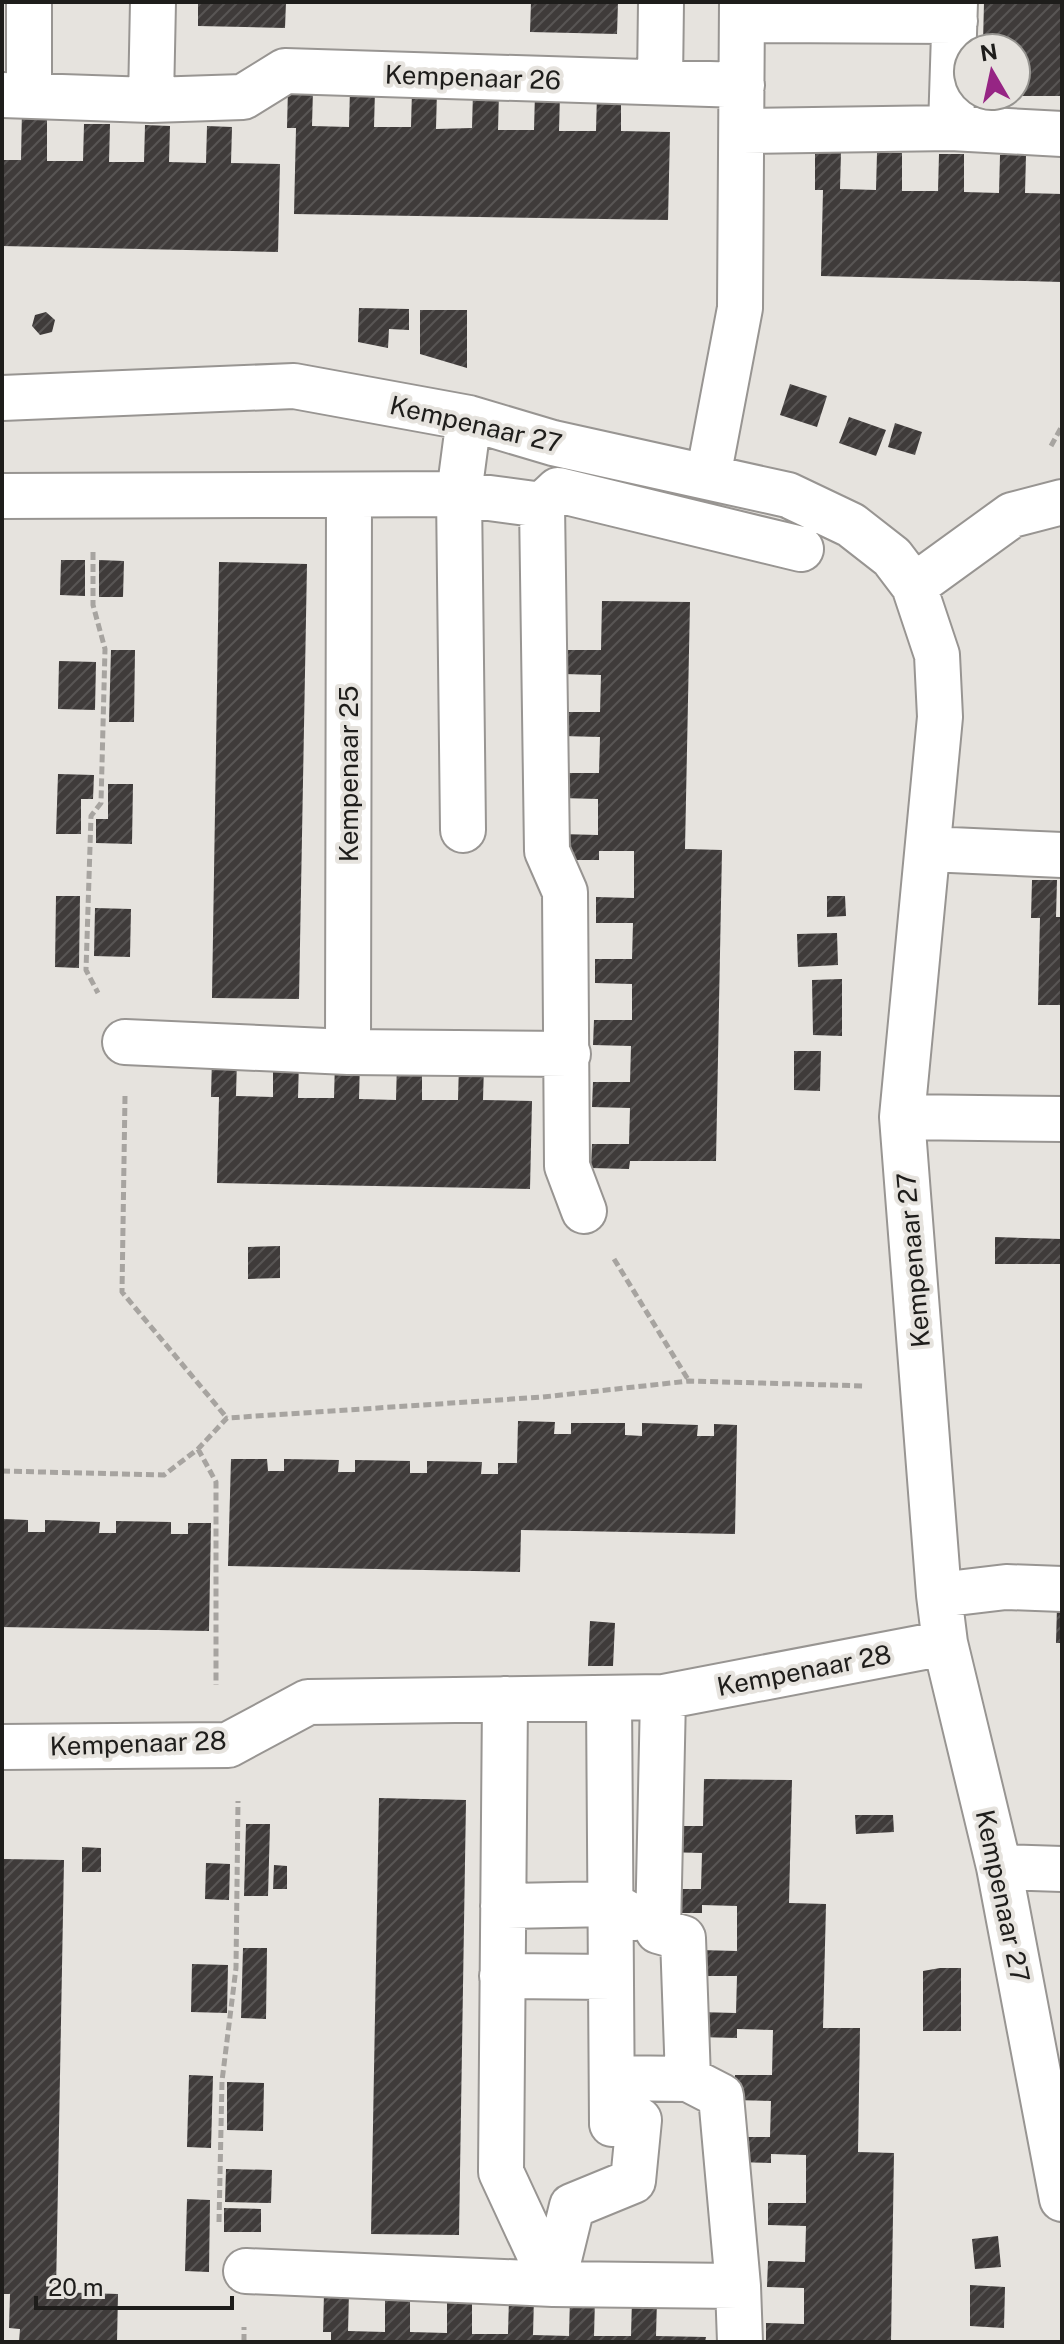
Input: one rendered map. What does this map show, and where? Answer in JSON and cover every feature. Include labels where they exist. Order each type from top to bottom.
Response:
[{"type":"street","points":[[29,2],[29,50],[16,95],[151,100],[153,2]]},
{"type":"street","points":[[660,82],[661,2]]},
{"type":"street","points":[[708,477],[740,308],[742,11],[955,12],[951,128]]},
{"type":"street","name":"Kempenaar 26","points":[[151,100],[243,97],[285,71],[742,85]]},
{"type":"street","points":[[743,131],[951,128],[1062,134]]},
{"type":"street","name":"Kempenaar 27","points":[[2,398],[294,386],[469,418],[553,443],[788,495],[830,513],[883,548],[914,586],[933,635],[940,670],[940,717],[902,1117],[939,1595],[945,1643],[999,1867],[1062,2199]]},
{"type":"street","points":[[463,830],[459,494],[469,418]]},
{"type":"street","points":[[584,1211],[567,1166],[565,892],[547,851],[542,505],[558,490],[801,549]]},
{"type":"street","points":[[2,496],[459,494],[542,505]]},
{"type":"street","name":"Kempenaar 25","points":[[348,1052],[349,495]]},
{"type":"street","points":[[914,586],[1012,515],[1062,502]]},
{"type":"street","points":[[928,849],[1062,855]]},
{"type":"street","points":[[125,1042],[348,1052],[568,1054]]},
{"type":"street","points":[[902,1117],[1062,1119]]},
{"type":"street","points":[[939,1595],[1006,1587],[1062,1589]]},
{"type":"street","name":"Kempenaar 28","points":[[2,1747],[228,1745],[308,1702],[663,1697],[945,1643]]},
{"type":"street","points":[[658,1931],[663,1697]]},
{"type":"street","points":[[553,2284],[572,2206],[633,2181],[639,2120],[612,2124],[609,1698]]},
{"type":"street","points":[[505,1699],[501,2172],[553,2284]]},
{"type":"street","points":[[999,1867],[1062,1869]]},
{"type":"street","points":[[503,1906],[611,1904],[658,1931],[683,1938],[688,2079]]},
{"type":"street","points":[[502,1976],[611,1977]]},
{"type":"street","points":[[612,2078],[688,2079],[721,2096],[740,2342]]},
{"type":"street","points":[[246,2271],[553,2284],[738,2286]]},
{"type":"path","points":[[92,495],[93,605],[105,649],[101,803],[91,816],[86,970],[125,1042],[122,1292],[227,1418]]},
{"type":"path","points":[[584,1211],[689,1381]]},
{"type":"path","points":[[2,1471],[164,1475],[198,1449],[227,1418],[543,1397],[689,1381],[923,1388]]},
{"type":"path","points":[[198,1449],[216,1482],[216,1728],[239,1765],[236,1968],[222,2081],[219,2258],[246,2271],[244,2342]]},
{"type":"building","points":[[198,2],[286,2],[285,28],[198,26]]},
{"type":"building","points":[[531,2],[618,2],[617,34],[530,32]]},
{"type":"building","points":[[984,2],[1062,2],[1062,96],[1032,96],[1032,32],[983,32]]},
{"type":"building","points":[[288,88],[313,89],[312,126],[349,127],[350,89],[375,90],[374,127],[411,127],[412,91],[437,91],[436,129],[472,128],[473,92],[499,92],[498,130],[534,130],[535,93],[560,94],[559,131],[596,131],[597,94],[621,95],[621,131],[670,132],[668,220],[294,214],[296,128],[287,128]]},
{"type":"building","points":[[22,109],[47,110],[47,161],[83,161],[84,124],[110,124],[109,162],[144,162],[145,125],[170,126],[169,162],[206,163],[207,126],[232,127],[231,163],[280,164],[278,252],[2,246],[2,160],[21,160]]},
{"type":"building","points":[[815,151],[841,152],[840,189],[876,190],[877,153],[902,153],[902,191],[938,191],[939,154],[964,154],[964,192],[999,193],[1000,155],[1026,155],[1025,193],[1062,194],[1062,282],[821,276],[823,190],[815,190]]},
{"type":"building","points":[[359,308],[409,309],[409,330],[389,329],[388,348],[358,342]]},
{"type":"building","points":[[420,310],[467,310],[467,368],[420,354]]},
{"type":"building","points":[[46,312],[55,320],[52,332],[40,335],[32,326],[35,315]]},
{"type":"building","points":[[790,384],[827,396],[817,427],[780,415]]},
{"type":"building","points":[[849,417],[886,430],[876,456],[839,443]]},
{"type":"building","points":[[895,423],[922,432],[915,455],[888,447]]},
{"type":"building","points":[[61,560],[85,560],[85,596],[60,595]]},
{"type":"building","points":[[99,560],[124,561],[123,597],[99,597]]},
{"type":"building","points":[[219,562],[307,564],[299,999],[212,998]]},
{"type":"building","points":[[602,601],[690,602],[685,849],[722,850],[716,1161],[630,1161],[629,1169],[591,1168],[592,1144],[629,1144],[630,1108],[592,1107],[593,1082],[630,1082],[631,1046],[593,1045],[594,1020],[632,1020],[632,984],[595,983],[595,959],[632,959],[633,923],[596,923],[596,897],[634,898],[634,851],[599,851],[599,860],[560,860],[560,834],[598,835],[598,799],[561,798],[561,773],[599,773],[600,737],[562,736],[563,712],[600,712],[601,675],[563,674],[564,650],[601,650]]},
{"type":"building","points":[[111,650],[135,650],[134,722],[109,722]]},
{"type":"building","points":[[59,661],[96,662],[95,710],[58,709]]},
{"type":"building","points":[[58,774],[94,775],[93,799],[81,799],[81,834],[56,834]]},
{"type":"building","points":[[108,784],[133,784],[132,844],[96,843],[96,819],[108,819]]},
{"type":"building","points":[[1032,880],[1057,880],[1056,917],[1062,917],[1062,1005],[1038,1005],[1040,918],[1031,918]]},
{"type":"building","points":[[56,896],[80,896],[79,968],[55,967]]},
{"type":"building","points":[[827,896],[845,896],[846,916],[827,917]]},
{"type":"building","points":[[95,908],[131,909],[130,957],[94,956]]},
{"type":"building","points":[[837,933],[838,965],[798,967],[797,934]]},
{"type":"building","points":[[842,979],[842,1036],[813,1035],[812,980]]},
{"type":"building","points":[[794,1051],[821,1051],[820,1091],[794,1090]]},
{"type":"building","points":[[212,1058],[237,1059],[236,1096],[273,1097],[273,1060],[299,1060],[298,1098],[334,1098],[335,1061],[360,1061],[359,1099],[396,1100],[397,1062],[422,1063],[422,1100],[458,1100],[459,1063],[484,1064],[483,1100],[532,1101],[530,1189],[217,1183],[219,1097],[211,1097]]},
{"type":"building","points":[[995,1237],[1062,1239],[1062,1264],[995,1264]]},
{"type":"building","points":[[280,1246],[280,1278],[248,1279],[248,1247]]},
{"type":"building","points":[[518,1421],[555,1422],[554,1434],[571,1434],[571,1423],[625,1423],[625,1435],[642,1436],[642,1423],[698,1425],[697,1436],[714,1436],[714,1424],[737,1425],[735,1534],[521,1530],[520,1572],[228,1566],[231,1459],[267,1459],[268,1471],[284,1471],[284,1459],[339,1460],[338,1472],[355,1472],[355,1460],[410,1461],[410,1473],[427,1473],[427,1461],[482,1462],[481,1474],[498,1474],[498,1463],[517,1463]]},
{"type":"building","points":[[2,1519],[28,1520],[28,1532],[45,1532],[45,1520],[100,1522],[99,1533],[116,1533],[116,1521],[171,1522],[171,1534],[188,1534],[188,1523],[211,1523],[209,1631],[2,1627]]},
{"type":"building","points":[[1057,1606],[1062,1606],[1062,1643],[1056,1643]]},
{"type":"building","points":[[590,1621],[615,1623],[613,1666],[588,1666]]},
{"type":"building","points":[[704,1779],[792,1780],[789,1903],[826,1904],[823,2028],[860,2028],[858,2152],[894,2153],[891,2342],[766,2342],[766,2323],[804,2324],[804,2288],[767,2287],[768,2261],[805,2262],[806,2226],[768,2225],[768,2203],[806,2203],[806,2155],[771,2154],[771,2163],[732,2162],[733,2137],[770,2137],[771,2101],[734,2100],[735,2075],[772,2075],[773,2030],[737,2029],[737,2038],[698,2037],[698,2012],[736,2013],[737,1976],[699,1976],[699,1950],[737,1951],[737,1906],[702,1905],[702,1913],[664,1913],[664,1889],[701,1889],[702,1853],[665,1852],[665,1826],[703,1826]]},
{"type":"building","points":[[379,1798],[466,1800],[459,2235],[371,2234]]},
{"type":"building","points":[[855,1815],[893,1815],[894,1832],[856,1834]]},
{"type":"building","points":[[246,1824],[270,1824],[268,1896],[244,1896]]},
{"type":"building","points":[[82,1847],[101,1848],[101,1872],[82,1872]]},
{"type":"building","points":[[2,1859],[64,1860],[56,2292],[118,2294],[117,2342],[19,2342],[20,2329],[9,2328],[10,2294],[2,2294]]},
{"type":"building","points":[[206,1863],[230,1864],[229,1900],[205,1899]]},
{"type":"building","points":[[274,1865],[287,1866],[287,1889],[273,1889]]},
{"type":"building","points":[[243,1948],[267,1948],[266,2019],[241,2018]]},
{"type":"building","points":[[192,1964],[228,1965],[227,2013],[191,2012]]},
{"type":"building","points":[[961,1968],[961,2031],[923,2031],[923,1971]]},
{"type":"building","points":[[189,2075],[213,2076],[211,2148],[187,2147]]},
{"type":"building","points":[[227,2082],[264,2083],[263,2131],[227,2130]]},
{"type":"building","points":[[226,2169],[272,2170],[271,2203],[225,2202]]},
{"type":"building","points":[[187,2199],[210,2200],[209,2272],[185,2271]]},
{"type":"building","points":[[224,2208],[261,2209],[261,2232],[224,2232]]},
{"type":"building","points":[[998,2236],[1001,2267],[975,2269],[972,2239]]},
{"type":"building","points":[[970,2285],[1005,2287],[1004,2328],[970,2326]]},
{"type":"building","points":[[324,2293],[349,2293],[348,2331],[385,2332],[385,2294],[410,2295],[410,2332],[447,2333],[447,2296],[472,2296],[472,2334],[508,2334],[509,2297],[534,2297],[533,2335],[569,2336],[570,2298],[595,2299],[594,2336],[631,2336],[632,2299],[657,2300],[656,2336],[706,2337],[705,2342],[331,2342],[331,2332],[323,2332]]}]
